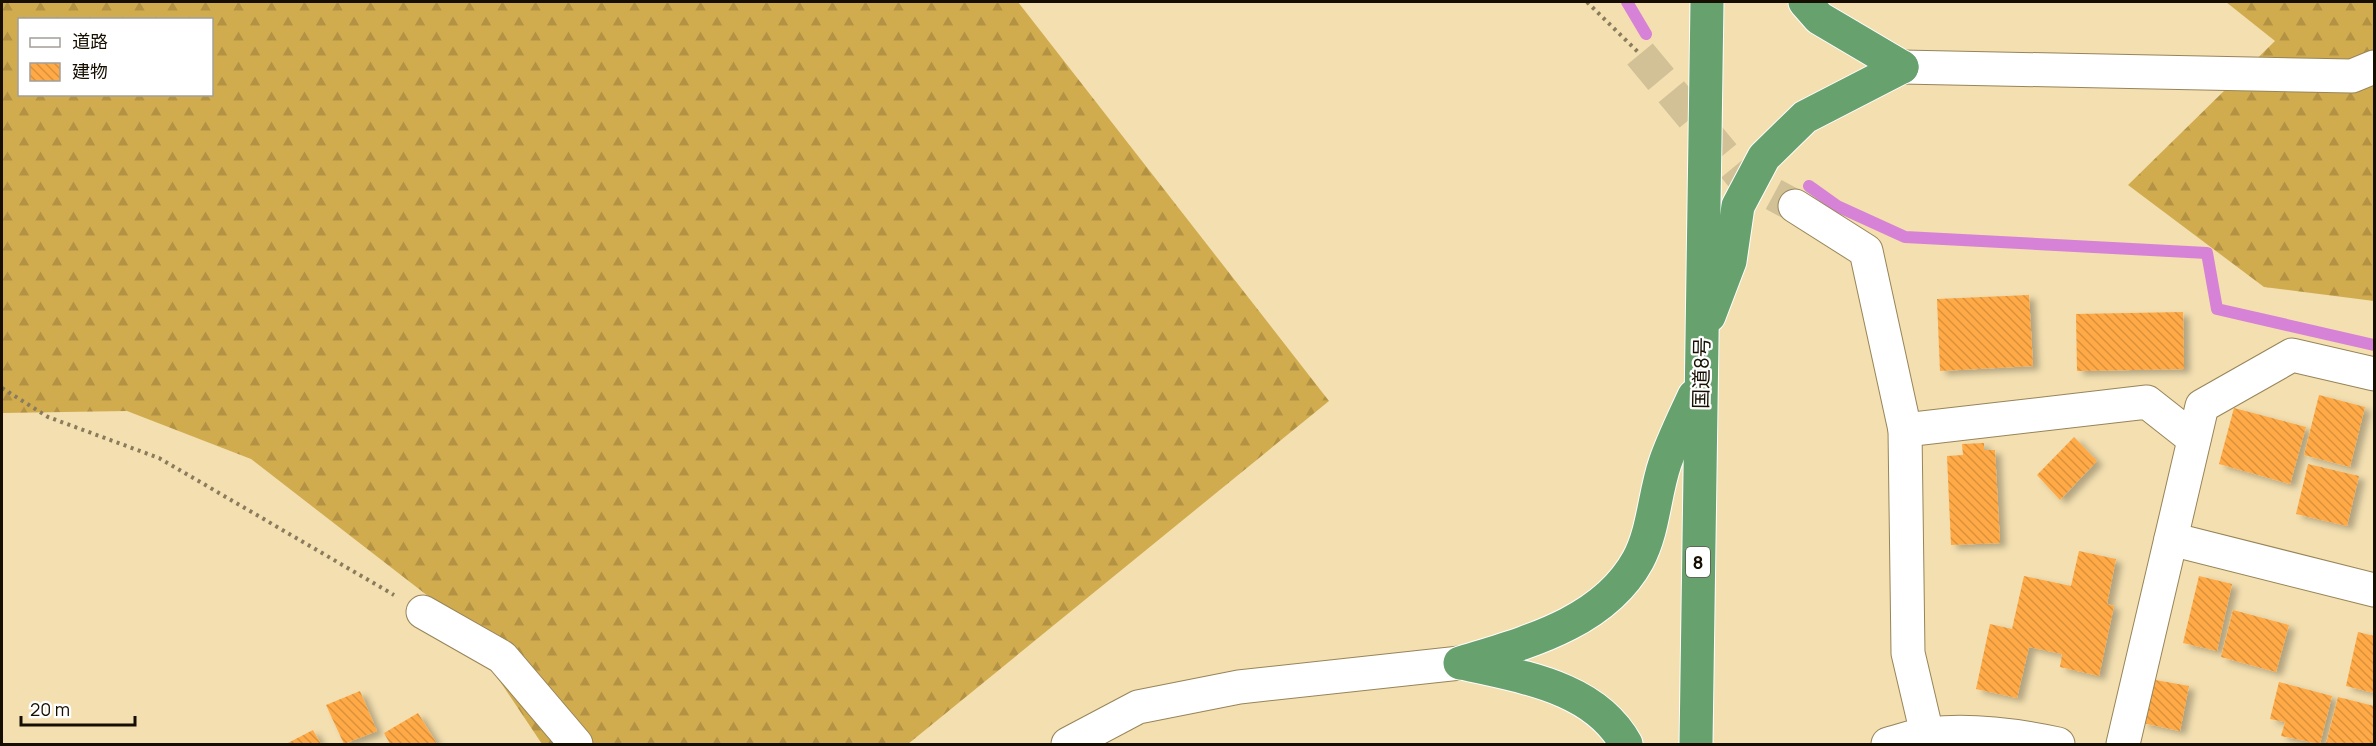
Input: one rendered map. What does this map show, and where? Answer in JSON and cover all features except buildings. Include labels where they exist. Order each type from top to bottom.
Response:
[{"type":"highway","name":"国道8号","points":[[1696,744],[1707,2]]},
{"type":"highway","points":[[1805,2],[1819,18],[1902,67]]},
{"type":"highway","points":[[1701,337],[1730,261],[1738,206],[1764,157],[1805,117],[1902,67]]},
{"type":"highway","points":[[1460,663],[1531,641],[1567,624],[1608,598],[1637,561],[1652,524],[1665,464],[1700,380]]},
{"type":"highway","points":[[1460,663],[1535,680],[1584,699],[1621,735],[1626,744]]},
{"type":"street","points":[[1902,67],[2352,76],[2374,67]]},
{"type":"street","points":[[1795,206],[1866,251],[1905,430],[1908,653],[1927,734]]},
{"type":"street","points":[[2123,744],[2202,406],[2292,355],[2374,374]]},
{"type":"street","points":[[1905,430],[2147,402],[2194,440]]},
{"type":"street","points":[[2171,539],[2374,590]]},
{"type":"street","points":[[423,612],[502,657],[576,744]]},
{"type":"street","points":[[1068,744],[1138,707],[1239,687],[1460,663]]},
{"type":"street","points":[[1888,744],[1927,734],[1978,733],[2026,737],[2058,744]]},
{"type":"path","points":[[1587,2],[1640,54]]},
{"type":"path","points":[[2,388],[48,417],[159,458],[423,612]]},
{"type":"green space","points":[[2,2],[1018,2],[1329,401],[908,744],[542,744],[459,620],[251,459],[127,411],[2,413]]},
{"type":"green space","points":[[2226,2],[2374,2],[2374,301],[2264,287],[2128,185],[2275,41]]},
{"type":"waterway","points":[[1627,2],[1646,34]]},
{"type":"waterway","points":[[1809,186],[1837,206],[1905,237],[2207,253],[2217,309],[2374,345]]},
{"type":"tunnel","points":[[1640,54],[1743,178],[1795,206]]}]
